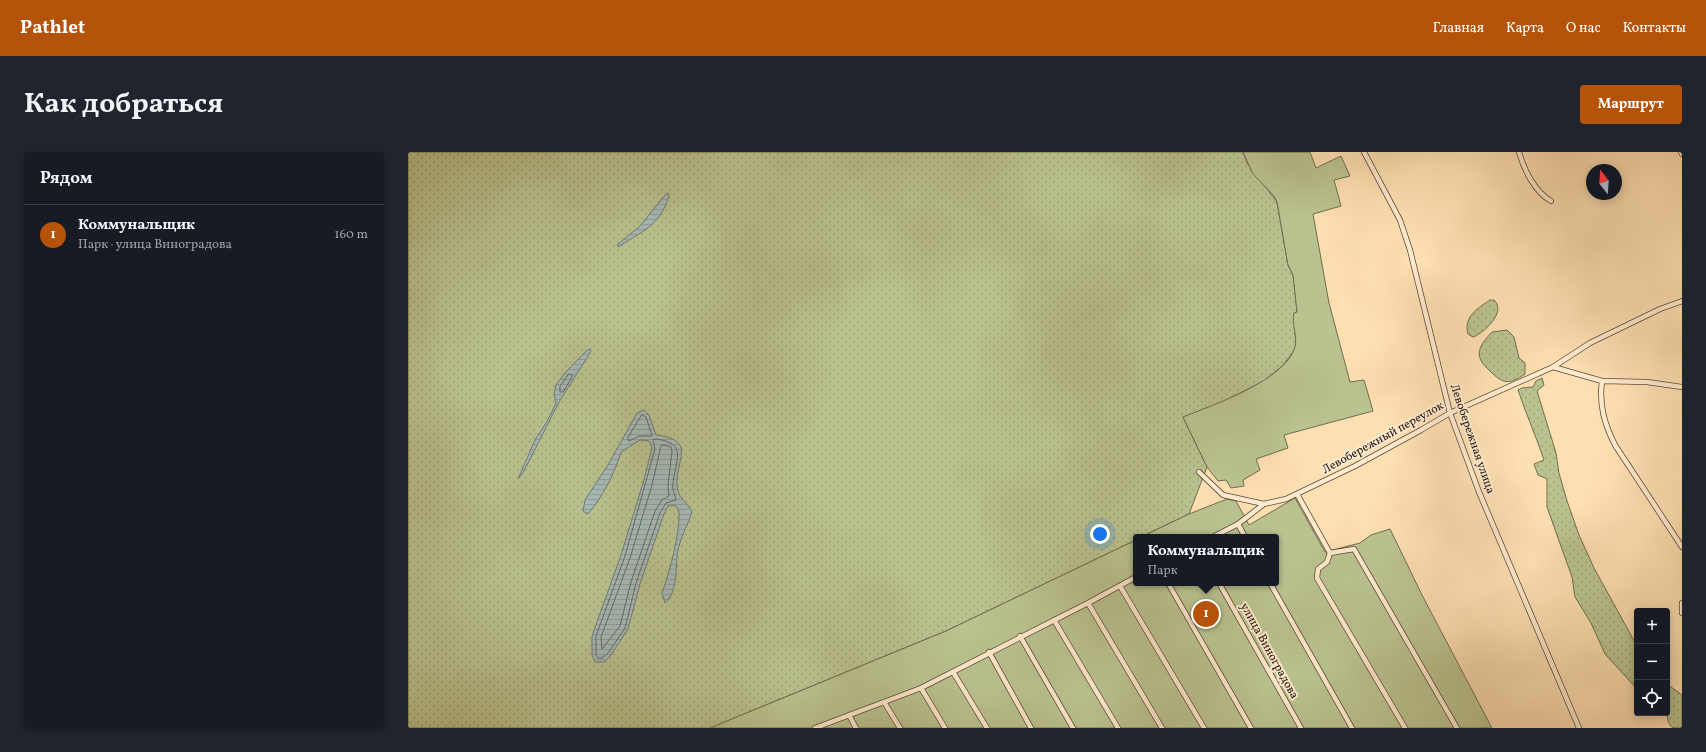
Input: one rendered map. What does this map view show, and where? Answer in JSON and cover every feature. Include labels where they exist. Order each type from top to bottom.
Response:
[{"type":"street","name":"Левобережная улица","points":[[1364,152],[1400,220],[1410,250],[1450,413],[1479,492],[1580,728]]},
{"type":"street","points":[[1519,152],[1522,162],[1537,189],[1544,198],[1551,201]]},
{"type":"street","name":"Левобережный переулок","points":[[1264,504],[1272,503],[1297,494],[1421,430],[1450,413],[1553,367],[1567,356],[1590,342],[1660,309],[1682,301]]},
{"type":"street","points":[[1553,367],[1602,380],[1647,382],[1682,386]]},
{"type":"street","points":[[1602,380],[1600,397],[1602,413],[1607,428],[1616,445],[1682,547]]},
{"type":"street","points":[[1199,472],[1223,495],[1264,504]]},
{"type":"street","points":[[1297,494],[1330,553],[1327,562],[1318,569],[1317,578],[1405,728]]},
{"type":"street","points":[[1219,534],[1238,524],[1264,504]]},
{"type":"street","points":[[1238,524],[1243,534]]},
{"type":"street","points":[[1330,553],[1354,549],[1457,728]]},
{"type":"street","points":[[815,728],[921,688],[1133,579]]},
{"type":"street","points":[[1120,586],[1204,728]]},
{"type":"street","points":[[1170,586],[1252,728]]},
{"type":"street","name":"улица Виноградова","points":[[1221,586],[1301,728]]},
{"type":"street","points":[[1272,586],[1352,728]]},
{"type":"street","points":[[1088,603],[1162,728]]},
{"type":"street","points":[[1682,603],[1682,613]]},
{"type":"street","points":[[1054,620],[1118,728]]},
{"type":"street","points":[[1020,636],[1073,728]]},
{"type":"street","points":[[989,652],[1031,728]]},
{"type":"street","points":[[953,672],[987,728]]},
{"type":"street","points":[[921,688],[945,728]]},
{"type":"street","points":[[884,702],[900,728]]},
{"type":"street","points":[[849,715],[856,728]]},
{"type":"green space","points":[[408,152],[1243,152],[1247,163],[1277,202],[1288,265],[1293,275],[1297,312],[1295,333],[1296,346],[1281,367],[1264,381],[1220,403],[1183,417],[1207,467],[1189,514],[1147,534],[1133,534],[1133,541],[946,631],[710,728],[408,728]]},
{"type":"green space","points":[[1243,152],[1310,152],[1316,168],[1341,156],[1350,176],[1334,180],[1341,206],[1313,214],[1329,303],[1350,382],[1364,380],[1373,411],[1284,435],[1288,448],[1256,459],[1260,470],[1243,480],[1244,486],[1231,488],[1226,480],[1218,481],[1207,467],[1183,417],[1212,406],[1247,390],[1264,380],[1278,370],[1289,359],[1296,343],[1293,317],[1294,313],[1297,312],[1293,275],[1288,265],[1277,202],[1274,196],[1253,174]]},
{"type":"green space","points":[[1490,300],[1494,300],[1497,305],[1498,310],[1496,316],[1488,327],[1473,337],[1468,334],[1467,328],[1470,318],[1476,310]]},
{"type":"green space","points":[[1507,330],[1514,337],[1519,358],[1525,363],[1525,374],[1515,380],[1506,382],[1485,366],[1481,361],[1479,352],[1483,342],[1492,332]]},
{"type":"green space","points":[[1542,378],[1544,385],[1537,391],[1556,453],[1559,473],[1567,501],[1579,535],[1594,568],[1634,641],[1634,686],[1605,654],[1591,623],[1575,597],[1572,577],[1547,507],[1547,479],[1538,475],[1534,464],[1544,460],[1518,390],[1533,387],[1536,381]]},
{"type":"green space","points":[[1295,498],[1325,552],[1360,543],[1371,535],[1390,529],[1423,597],[1492,728],[710,728],[946,631],[1133,541],[1133,586],[1279,586],[1279,534],[1147,534],[1189,514],[1227,499],[1236,501],[1249,525]]},
{"type":"green space","points":[[1670,686],[1682,695],[1682,728],[1672,727],[1667,716],[1670,716]]},
{"type":"water","points":[[668,193],[669,196],[665,206],[655,221],[642,232],[618,247],[617,245],[640,226]]},
{"type":"water","points":[[591,349],[590,353],[559,402],[523,473],[518,479],[535,440],[548,420],[556,403],[554,394],[556,385],[564,374],[587,350]]},
{"type":"water","points":[[644,410],[649,415],[656,435],[676,441],[680,446],[682,452],[677,476],[677,489],[680,496],[692,511],[679,546],[675,584],[670,598],[665,603],[662,593],[671,565],[678,532],[679,512],[675,505],[668,506],[664,514],[640,584],[628,629],[611,655],[604,662],[595,662],[592,655],[592,636],[621,555],[643,483],[652,448],[649,441],[640,440],[621,452],[608,485],[588,514],[583,511],[585,500],[608,465],[637,413]]},
{"type":"place","name":"Коммунальщик","points":[[1206,614]]}]
